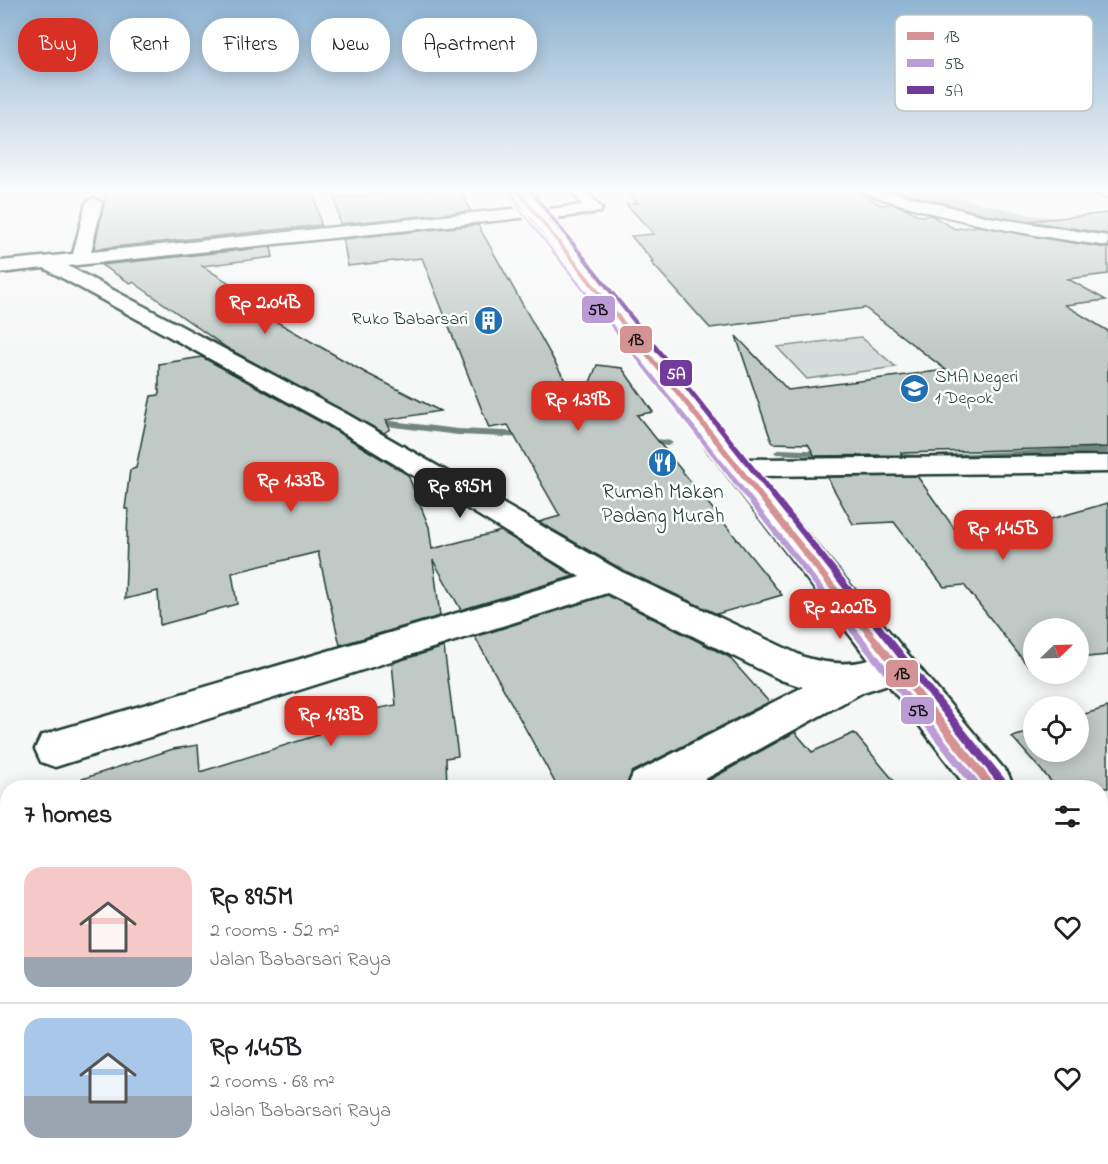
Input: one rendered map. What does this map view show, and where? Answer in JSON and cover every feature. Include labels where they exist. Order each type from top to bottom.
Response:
[{"type":"street","points":[[81,257],[84,244]]},
{"type":"street","points":[[0,267],[215,244]]},
{"type":"street","points":[[560,244],[987,780]]},
{"type":"street","points":[[1077,244],[1108,259]]},
{"type":"street","points":[[45,261],[336,418],[610,580],[794,669],[820,677],[851,680]]},
{"type":"street","points":[[725,454],[1108,464]]},
{"type":"street","points":[[55,749],[610,580]]},
{"type":"street","points":[[663,780],[851,680],[895,667]]},
{"type":"shaded area","points":[[861,337],[896,367],[807,379],[777,347]]},
{"type":"building","points":[[95,244],[138,244],[94,249]]},
{"type":"building","points":[[344,244],[489,244],[580,407],[597,365],[622,368],[653,412],[637,415],[782,595],[717,614],[623,570],[539,522],[560,516],[508,425],[489,428],[422,258],[348,266]]},
{"type":"building","name":"SMA Negeri 1 Depok","points":[[638,244],[1086,244],[1108,248],[1108,274],[1068,279],[1106,300],[1065,305],[1108,331],[1108,447],[815,456],[808,444],[772,443],[736,336],[788,390],[946,370],[865,308],[710,328],[651,262],[654,262]]},
{"type":"building","points":[[271,247],[273,257],[202,266],[268,307],[258,311],[366,373],[440,411],[386,420],[390,429],[384,433],[227,348],[133,282],[130,283],[101,265]]},
{"type":"building","points":[[202,357],[326,425],[408,475],[429,527],[432,549],[501,531],[574,576],[461,610],[433,560],[440,616],[340,645],[318,552],[232,573],[237,604],[160,625],[158,591],[125,599],[128,509],[125,509],[130,470],[136,468],[151,396],[159,395],[159,364]]},
{"type":"building","points":[[917,476],[959,535],[1019,528],[1108,503],[1108,655],[1089,657],[1089,618],[1023,618],[1023,660],[964,585],[944,587],[894,522],[853,524],[827,477]]},
{"type":"building","points":[[607,595],[729,657],[769,702],[632,772],[628,780],[554,780],[475,637]]},
{"type":"building","points":[[444,647],[458,756],[446,758],[447,780],[79,780],[173,749],[198,745],[200,772],[318,735],[318,720],[396,705],[392,663]]},
{"type":"building","points":[[1108,707],[1108,780],[1050,780],[1034,762],[1089,762],[1089,713]]},
{"type":"building","points":[[795,732],[812,752],[854,733],[893,780],[709,780]]},
{"type":"building","points":[[1023,734],[1023,749],[1012,737]]},
{"type":"waterway","points":[[341,418],[458,432],[531,435]]},
{"type":"waterway","points":[[640,441],[668,443]]},
{"type":"waterway","points":[[849,455],[925,458],[1108,450]]},
{"type":"waterway","points":[[780,452],[830,454]]},
{"type":"transit line","name":"5B","points":[[547,244],[973,780]]},
{"type":"transit line","name":"1B","points":[[560,244],[987,780]]},
{"type":"transit line","name":"5A","points":[[573,244],[1000,780]]},
{"type":"place","name":"Ruko Babarsari","points":[[489,320]]},
{"type":"place","name":"SMA Negeri 1 Depok","points":[[914,388]]},
{"type":"place","name":"Rumah Makan Padang Murah","points":[[663,462]]}]
